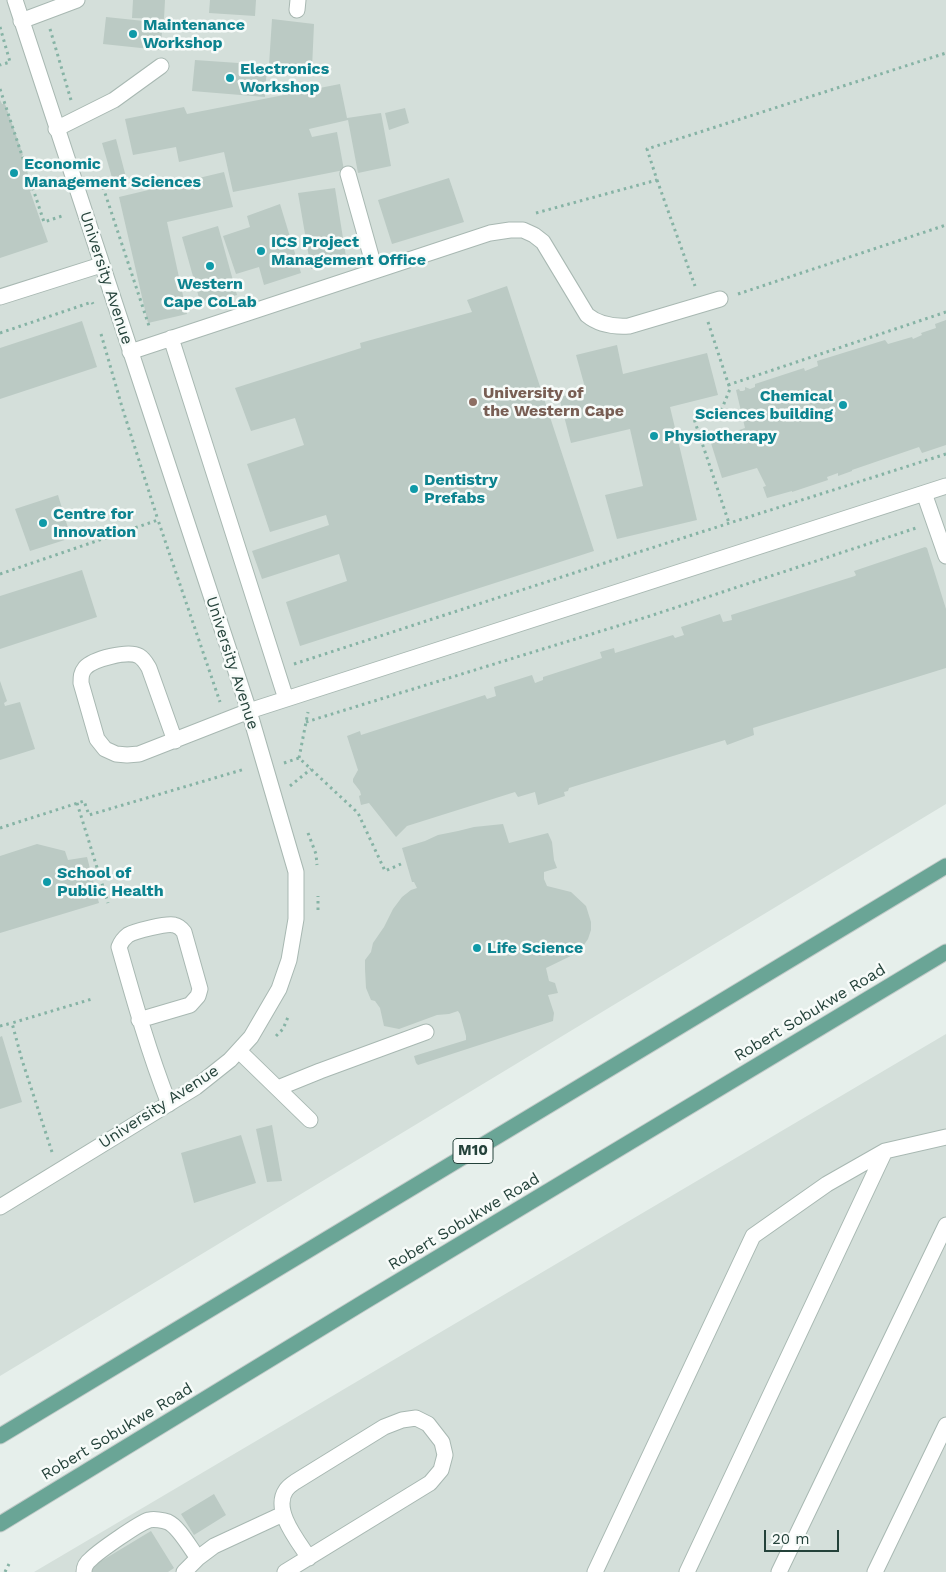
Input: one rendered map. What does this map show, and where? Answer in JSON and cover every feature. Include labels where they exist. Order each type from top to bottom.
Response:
[{"type":"main road","name":"M10","points":[[0,1436],[946,866]]},
{"type":"main road","name":"Robert Sobukwe Road","points":[[0,1524],[372,1297],[946,952]]},
{"type":"lane","name":"University Avenue","points":[[0,1207],[196,1087],[230,1060],[250,1037],[279,988],[289,960],[296,919],[296,872],[249,711],[15,0]]},
{"type":"lane","points":[[21,21],[77,0]]},
{"type":"lane","points":[[56,129],[114,100],[161,66]]},
{"type":"lane","points":[[348,174],[375,270]]},
{"type":"lane","points":[[130,352],[490,233],[510,230],[523,230],[543,242],[587,315],[605,325],[629,326],[720,300]]},
{"type":"lane","points":[[0,297],[101,265]]},
{"type":"lane","points":[[171,338],[286,699]]},
{"type":"lane","points":[[176,741],[149,668],[144,660],[138,655],[128,654],[96,660],[86,666],[82,674],[81,683],[97,739],[105,749],[116,754],[127,756],[138,754],[176,741],[249,711],[946,486]]},
{"type":"lane","points":[[924,493],[946,556]]},
{"type":"lane","points":[[140,1020],[190,1005],[198,996],[200,989],[184,932],[174,925],[132,933],[126,936],[119,947],[140,1020],[150,1053],[169,1104]]},
{"type":"lane","points":[[278,1088],[426,1032]]},
{"type":"lane","points":[[239,1051],[310,1120]]},
{"type":"lane","points":[[595,1572],[753,1236],[827,1184],[885,1151],[946,1137]]},
{"type":"lane","points":[[687,1572],[885,1151]]},
{"type":"lane","points":[[779,1572],[946,1225]]},
{"type":"lane","points":[[285,1572],[308,1558],[430,1483],[441,1470],[445,1455],[442,1442],[428,1424],[416,1418],[402,1420],[384,1427],[285,1490],[282,1503],[283,1514],[308,1558]]},
{"type":"lane","points":[[875,1572],[946,1425]]},
{"type":"lane","points":[[184,1572],[198,1558],[224,1540],[283,1514]]},
{"type":"lane","points":[[84,1572],[91,1559],[121,1536],[148,1520],[168,1522],[175,1528],[198,1558]]},
{"type":"path","points":[[0,27],[10,62],[0,65]]},
{"type":"path","points":[[729,523],[694,419],[721,412],[730,390],[647,149],[946,53]]},
{"type":"path","points":[[0,89],[44,222],[65,215],[68,224]]},
{"type":"path","points":[[532,215],[657,180]]},
{"type":"path","points":[[720,300],[946,225]]},
{"type":"path","points":[[0,332],[92,302],[95,311]]},
{"type":"path","points":[[728,385],[946,312]]},
{"type":"path","points":[[100,330],[158,520]]},
{"type":"path","points":[[296,663],[946,454]]},
{"type":"path","points":[[306,722],[650,616],[934,522]]},
{"type":"path","points":[[0,828],[84,800],[89,815],[245,769]]},
{"type":"path","points":[[289,787],[311,769]]},
{"type":"path","points":[[77,803],[108,903]]},
{"type":"path","points":[[306,829],[316,854],[317,871]]},
{"type":"path","points":[[317,913],[319,905],[318,888]]},
{"type":"path","points":[[0,1026],[92,999]]},
{"type":"path","points":[[251,1062],[283,1029],[291,1010]]},
{"type":"path","points":[[12,1023],[53,1155]]},
{"type":"path","points":[[5,1572],[9,1564]]},
{"type":"shaded area","name":"University of the Western Cape","points":[[0,0],[946,0],[946,804],[0,1376]]},
{"type":"shaded area","points":[[946,1034],[946,1572],[34,1572]]},
{"type":"building","points":[[133,0],[165,0],[164,19],[132,18]]},
{"type":"building","points":[[210,0],[256,0],[255,16],[209,13]]},
{"type":"building","name":"Maintenance Workshop","points":[[106,17],[163,23],[160,50],[103,44]]},
{"type":"building","points":[[272,19],[314,24],[312,68],[269,65]]},
{"type":"building","name":"Electronics Workshop","points":[[195,60],[267,65],[265,97],[192,91]]},
{"type":"building","points":[[340,84],[347,118],[381,113],[391,166],[358,173],[348,120],[309,129],[312,137],[337,132],[344,170],[233,192],[224,152],[179,162],[176,147],[133,155],[125,119],[184,107],[187,114]]},
{"type":"building","name":"Economic Management Sciences","points":[[0,100],[2,104],[5,104],[23,155],[33,190],[30,191],[48,242],[0,258]]},
{"type":"building","points":[[405,108],[409,123],[389,130],[385,113]]},
{"type":"building","points":[[116,139],[126,177],[113,181],[102,143]]},
{"type":"building","points":[[224,172],[233,207],[167,222],[187,314],[148,323],[119,197]]},
{"type":"building","points":[[449,178],[464,222],[392,244],[378,200]]},
{"type":"building","points":[[335,188],[347,263],[311,269],[298,193]]},
{"type":"building","name":"ICS Project Management Office","points":[[280,204],[301,273],[264,285],[259,267],[236,274],[223,236],[250,227],[247,216]]},
{"type":"building","name":"Western Cape CoLab","points":[[218,226],[237,295],[201,305],[182,237]]},
{"type":"building","name":"Dentistry Prefabs","points":[[507,286],[594,551],[300,646],[286,602],[347,581],[339,554],[262,579],[252,551],[329,525],[326,515],[270,532],[247,464],[304,445],[295,418],[251,431],[235,388],[361,348],[360,343],[472,312],[467,300]]},
{"type":"building","name":"Chemical Sciences building","points":[[946,320],[946,445],[922,453],[919,447],[838,476],[838,473],[827,477],[828,480],[767,498],[763,487],[766,486],[757,468],[722,478],[710,440],[745,428],[736,390],[743,391],[745,387],[750,389],[755,387],[755,384],[804,368],[805,371],[818,366],[817,361],[885,340],[888,344],[912,337],[913,339],[922,335],[921,333],[936,328],[935,324]]},
{"type":"building","points":[[82,321],[97,367],[0,399],[0,348]]},
{"type":"building","name":"Physiotherapy","points":[[617,345],[623,374],[707,353],[718,395],[670,407],[697,520],[617,539],[605,495],[643,486],[630,429],[571,443],[559,397],[586,391],[576,355]]},
{"type":"building","name":"Centre for Innovation","points":[[58,495],[71,538],[30,551],[15,509]]},
{"type":"building","points":[[925,547],[927,548],[946,609],[946,668],[753,728],[754,735],[727,745],[725,740],[569,788],[568,791],[564,792],[565,796],[538,805],[535,792],[518,797],[515,792],[407,826],[396,837],[369,803],[361,805],[360,791],[353,782],[358,770],[347,736],[360,731],[361,735],[485,695],[487,699],[496,696],[494,687],[532,675],[535,683],[543,680],[543,677],[602,658],[600,652],[614,648],[615,653],[673,635],[675,638],[684,635],[681,627],[720,614],[723,622],[732,620],[731,615],[855,576],[854,571]]},
{"type":"building","points":[[82,570],[97,617],[0,649],[0,596]]},
{"type":"building","points":[[0,681],[7,701],[4,703],[5,706],[20,702],[35,749],[0,760]]},
{"type":"building","name":"Life Science","points":[[503,824],[509,843],[548,833],[552,842],[557,868],[544,872],[544,879],[547,886],[571,892],[586,906],[591,922],[588,939],[579,952],[546,968],[549,981],[555,983],[558,993],[548,995],[554,1013],[553,1021],[418,1065],[414,1056],[466,1040],[466,1036],[458,1011],[437,1015],[399,1029],[384,1026],[380,1008],[375,1001],[371,1000],[366,988],[365,960],[371,952],[373,943],[402,897],[417,888],[414,882],[412,882],[402,848],[438,835],[474,827]]},
{"type":"building","name":"School of Public Health","points":[[37,844],[65,851],[68,860],[87,857],[99,903],[0,933],[0,856]]},
{"type":"building","points":[[2,1036],[22,1102],[0,1109],[0,1037]]},
{"type":"building","points":[[272,1125],[282,1181],[267,1182],[256,1129]]},
{"type":"building","points":[[241,1135],[256,1183],[194,1203],[181,1153]]},
{"type":"building","points":[[214,1494],[226,1515],[194,1535],[181,1514]]},
{"type":"building","points":[[151,1531],[174,1568],[168,1572],[90,1572],[88,1569]]},
{"type":"place","name":"Maintenance Workshop","points":[[133,34]]},
{"type":"place","name":"Electronics Workshop","points":[[230,78]]},
{"type":"place","name":"Economic Management Sciences","points":[[14,173]]},
{"type":"place","name":"ICS Project Management Office","points":[[261,251]]},
{"type":"place","name":"Western Cape CoLab","points":[[210,266]]},
{"type":"place","name":"University of the Western Cape","points":[[473,402]]},
{"type":"place","name":"Chemical Sciences building","points":[[843,405]]},
{"type":"place","name":"Physiotherapy","points":[[654,436]]},
{"type":"place","name":"Dentistry Prefabs","points":[[414,489]]},
{"type":"place","name":"Centre for Innovation","points":[[43,523]]},
{"type":"place","name":"School of Public Health","points":[[47,882]]},
{"type":"place","name":"Life Science","points":[[477,948]]}]
